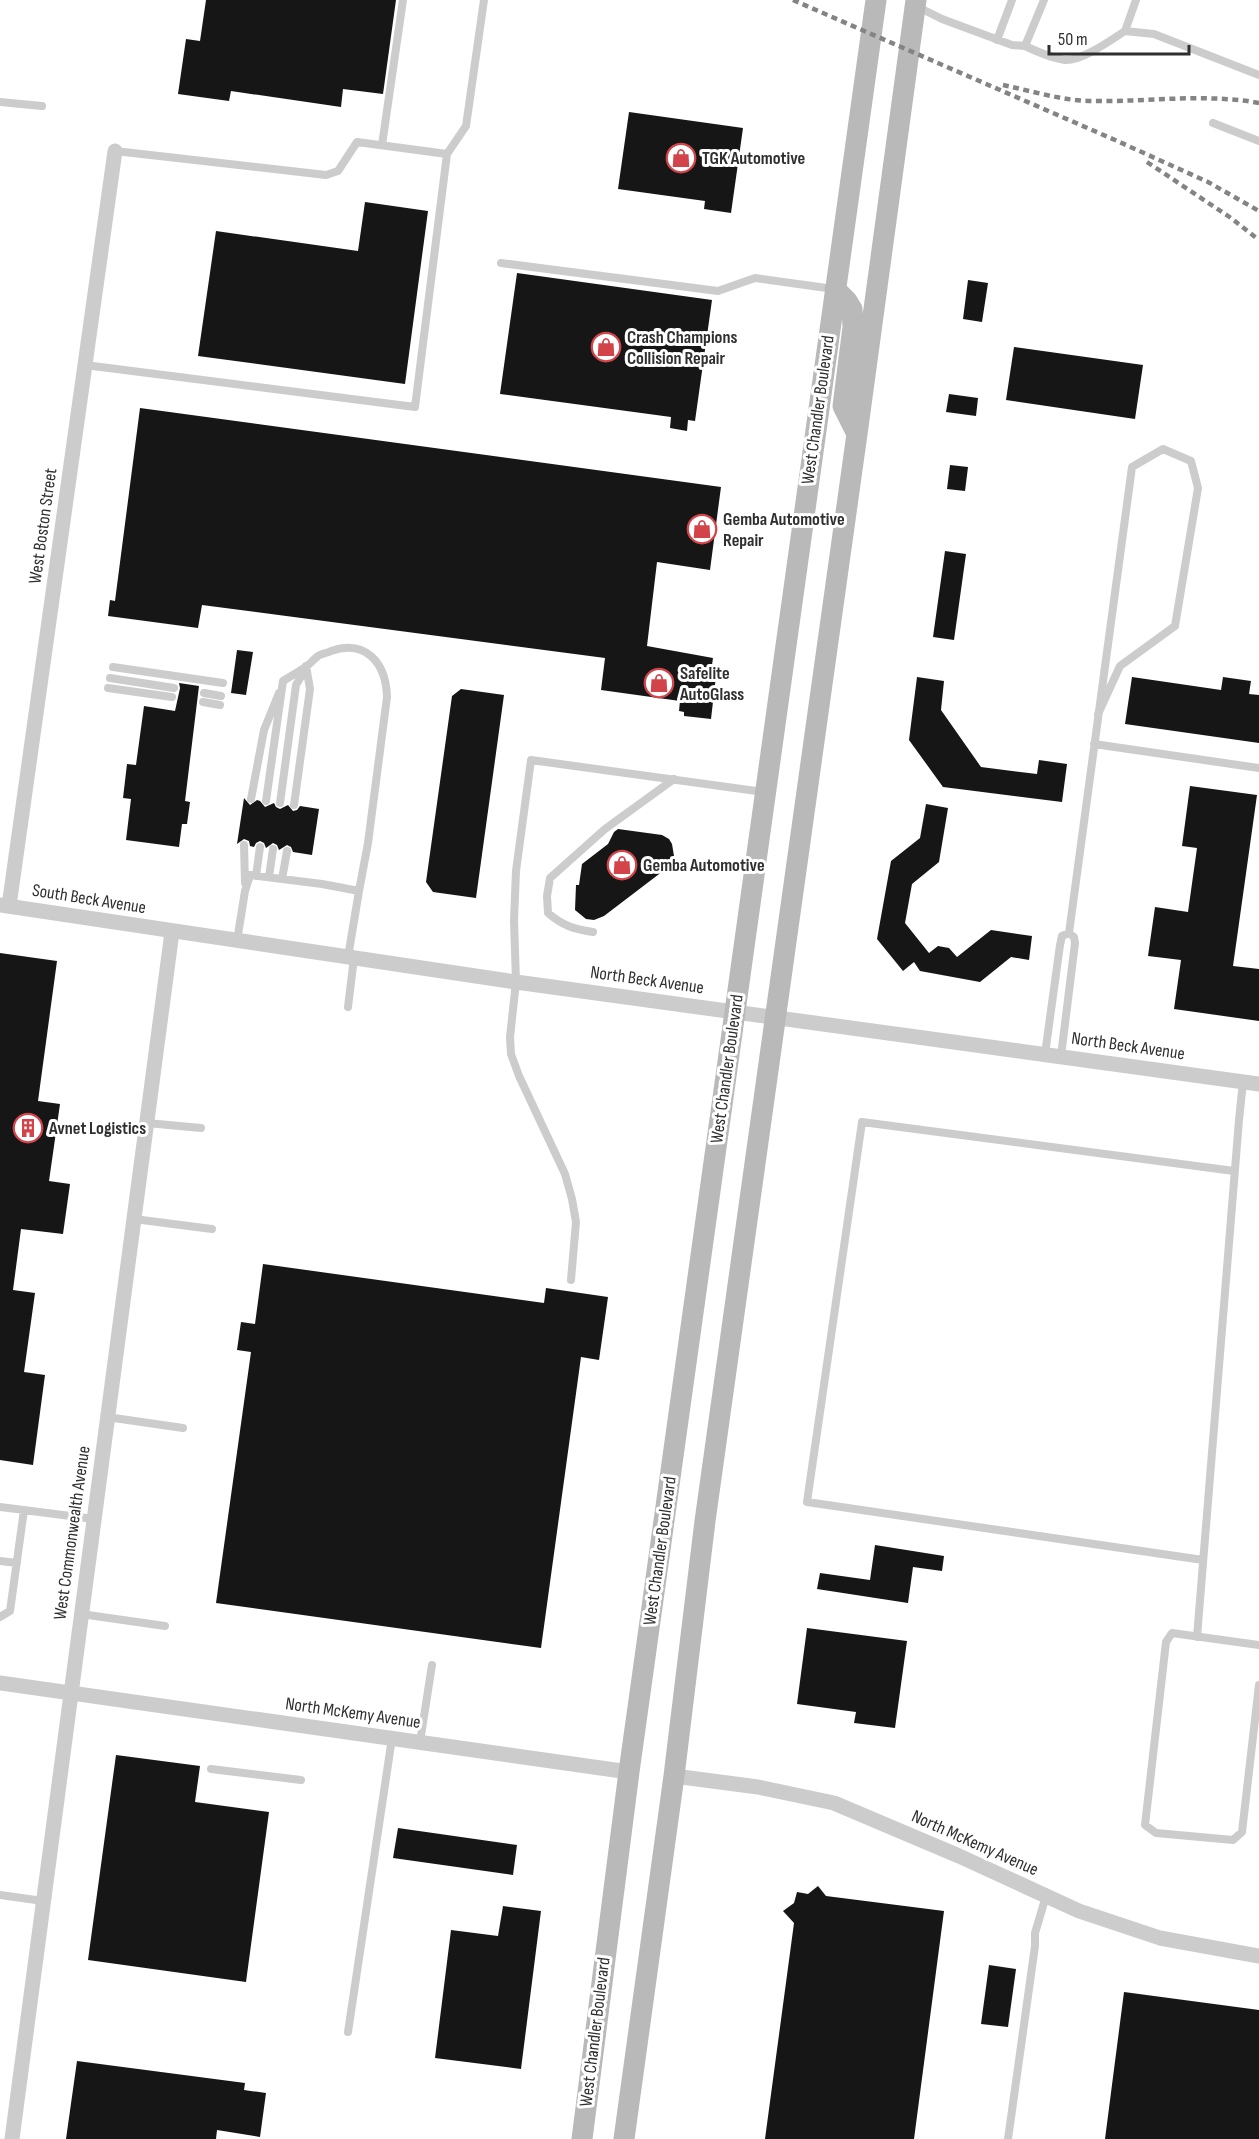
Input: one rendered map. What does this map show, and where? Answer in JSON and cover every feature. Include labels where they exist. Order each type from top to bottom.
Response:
[{"type":"main road","name":"West Chandler Boulevard","points":[[582,2139],[629,1772],[876,0]]},
{"type":"main road","points":[[624,2139],[674,1776],[705,1521],[915,3]]},
{"type":"main road","points":[[835,289],[852,309],[854,327],[843,406],[857,434]]},
{"type":"street","name":"West Boston Street","points":[[4,906],[115,151]]},
{"type":"street","name":"South Beck Avenue","points":[[4,906],[172,932]]},
{"type":"street","name":"North Beck Avenue","points":[[172,932],[516,982],[1251,1083]]},
{"type":"street","name":"West Commonwealth Avenue","points":[[12,2139],[172,932]]},
{"type":"street","name":"North McKemy Avenue","points":[[0,1683],[629,1772]]},
{"type":"street","name":"North McKemy Avenue","points":[[674,1776],[758,1787],[834,1803],[1079,1911],[1160,1938],[1259,1956]]},
{"type":"lane","points":[[382,145],[403,0]]},
{"type":"lane","points":[[85,365],[414,407],[447,154],[466,126],[484,0]]},
{"type":"lane","points":[[997,39],[1012,0]]},
{"type":"lane","points":[[1024,46],[1044,0]]},
{"type":"lane","points":[[1125,31],[1136,0]]},
{"type":"lane","points":[[915,3],[942,19],[1048,56],[1068,60],[1082,56],[1125,31],[1154,34],[1259,75]]},
{"type":"lane","points":[[0,102],[42,106]]},
{"type":"lane","points":[[1213,123],[1259,141]]},
{"type":"lane","points":[[115,151],[326,175],[338,171],[357,142],[447,154]]},
{"type":"lane","points":[[501,263],[718,291],[755,278],[835,289]]},
{"type":"lane","points":[[1069,933],[1098,714],[1132,467],[1162,449],[1191,461],[1198,488],[1175,626],[1120,666],[1098,714]]},
{"type":"lane","points":[[251,799],[264,730],[283,681],[318,655],[341,648],[356,648],[369,653],[379,664],[387,684],[387,697],[368,843],[359,891],[348,1007]]},
{"type":"lane","points":[[280,803],[296,685],[306,666]]},
{"type":"lane","points":[[294,805],[310,689],[306,666]]},
{"type":"lane","points":[[113,667],[223,682]]},
{"type":"lane","points":[[110,678],[174,688]]},
{"type":"lane","points":[[266,801],[283,681]]},
{"type":"lane","points":[[108,688],[172,697]]},
{"type":"lane","points":[[203,697],[221,700]]},
{"type":"lane","points":[[1094,744],[1259,768]]},
{"type":"lane","points":[[571,1280],[576,1222],[572,1199],[565,1174],[511,1054],[510,1037],[516,982],[514,920],[516,871],[531,760],[766,792]]},
{"type":"lane","points":[[593,932],[571,929],[548,913],[547,896],[550,878],[605,829],[674,779]]},
{"type":"lane","points":[[244,845],[245,891]]},
{"type":"lane","points":[[256,876],[260,847]]},
{"type":"lane","points":[[269,877],[273,849]]},
{"type":"lane","points":[[282,879],[286,851]]},
{"type":"lane","points":[[237,941],[245,891],[250,875],[359,891]]},
{"type":"lane","points":[[1045,1054],[1059,945],[1062,936],[1069,933]]},
{"type":"lane","points":[[1061,1056],[1075,943],[1074,937],[1069,933]]},
{"type":"lane","points":[[1197,1637],[1234,1171],[1251,1083]]},
{"type":"lane","points":[[1203,1560],[807,1502],[862,1122],[1234,1171]]},
{"type":"lane","points":[[147,1123],[201,1128]]},
{"type":"lane","points":[[135,1219],[212,1229]]},
{"type":"lane","points":[[107,1418],[183,1428]]},
{"type":"lane","points":[[0,1507],[94,1519]]},
{"type":"lane","points":[[0,1617],[10,1611],[24,1510]]},
{"type":"lane","points":[[0,1561],[17,1563]]},
{"type":"lane","points":[[81,1614],[165,1626]]},
{"type":"lane","points":[[1259,1645],[1172,1633],[1166,1642],[1145,1825],[1155,1833],[1233,1840],[1242,1832],[1259,1685]]},
{"type":"lane","points":[[420,1743],[432,1665]]},
{"type":"lane","points":[[348,2032],[392,1738]]},
{"type":"lane","points":[[211,1769],[301,1780]]},
{"type":"lane","points":[[0,1894],[43,1901]]},
{"type":"lane","points":[[1008,2139],[1035,1933],[1046,1896]]},
{"type":"building","points":[[206,0],[396,0],[383,94],[343,89],[341,107],[231,91],[229,101],[178,94],[186,39],[200,41]]},
{"type":"building","name":"TGK Automotive","points":[[629,112],[743,128],[731,213],[704,209],[705,201],[618,189]]},
{"type":"building","points":[[365,202],[428,211],[405,384],[198,356],[216,231],[358,251]]},
{"type":"building","name":"Crash Champions Collision Repair","points":[[517,273],[712,300],[695,421],[688,420],[687,431],[670,428],[671,417],[500,394]]},
{"type":"building","points":[[968,280],[988,283],[982,322],[963,319]]},
{"type":"building","points":[[1014,347],[1143,365],[1135,419],[1006,400]]},
{"type":"building","points":[[949,394],[978,398],[976,416],[946,412]]},
{"type":"building","points":[[140,408],[721,487],[710,570],[657,562],[647,646],[713,658],[711,672],[714,672],[713,676],[716,676],[711,719],[684,716],[684,712],[679,711],[680,701],[601,690],[605,658],[202,605],[198,628],[108,616],[110,600],[115,601]]},
{"type":"building","points":[[950,465],[968,467],[965,491],[947,489]]},
{"type":"building","points":[[945,551],[966,554],[954,640],[933,637]]},
{"type":"building","points":[[237,650],[253,652],[246,695],[231,693]]},
{"type":"building","points":[[917,677],[944,681],[941,710],[981,767],[1037,774],[1039,760],[1067,764],[1062,802],[943,787],[909,740]]},
{"type":"building","points":[[1132,677],[1221,690],[1223,677],[1251,681],[1249,694],[1259,695],[1259,743],[1125,724]]},
{"type":"building","points":[[179,683],[199,686],[185,801],[190,802],[187,824],[182,824],[179,847],[126,840],[131,799],[123,798],[127,764],[136,765],[144,706],[175,711]]},
{"type":"building","points":[[461,689],[504,695],[476,898],[433,892],[426,882],[452,696]]},
{"type":"building","points":[[1190,786],[1257,795],[1233,966],[1259,969],[1259,1021],[1174,1009],[1181,960],[1148,956],[1155,907],[1188,912],[1197,848],[1182,846]]},
{"type":"building","points":[[244,798],[250,805],[257,800],[265,807],[274,803],[280,809],[288,805],[293,811],[300,806],[319,809],[312,855],[293,852],[287,845],[279,850],[273,843],[266,848],[260,841],[254,847],[244,839],[237,844]]},
{"type":"building","points":[[926,804],[948,808],[939,862],[912,884],[905,923],[929,953],[938,946],[949,948],[957,957],[991,930],[1032,936],[1029,960],[1011,957],[980,982],[920,971],[914,962],[903,971],[877,939],[891,861],[920,838]]},
{"type":"building","points":[[618,829],[662,835],[672,844],[674,856],[667,868],[604,916],[594,920],[586,919],[575,910],[576,885],[579,885],[582,864],[608,844]]},
{"type":"building","name":"Avnet Logistics","points":[[0,953],[57,961],[38,1101],[60,1104],[49,1181],[70,1184],[63,1234],[21,1229],[13,1290],[35,1293],[24,1372],[45,1375],[33,1465],[0,1460]]},
{"type":"building","points":[[263,1264],[544,1303],[546,1288],[608,1297],[599,1360],[581,1357],[541,1648],[216,1603],[251,1352],[237,1350],[241,1322],[255,1324]]},
{"type":"building","points":[[875,1545],[944,1556],[942,1571],[913,1567],[908,1603],[817,1589],[820,1573],[870,1580]]},
{"type":"building","points":[[807,1628],[907,1641],[895,1728],[854,1723],[856,1712],[797,1704]]},
{"type":"building","points":[[116,1755],[200,1766],[195,1802],[269,1812],[246,1982],[88,1960]]},
{"type":"building","points":[[398,1828],[517,1845],[513,1875],[393,1858]]},
{"type":"building","points":[[818,1886],[826,1896],[944,1911],[914,2139],[765,2139],[794,1923],[783,1911],[794,1903],[797,1892],[808,1894]]},
{"type":"building","points":[[503,1906],[541,1911],[521,2069],[435,2058],[451,1930],[498,1936]]},
{"type":"building","points":[[989,1965],[1016,1969],[1008,2027],[981,2024]]},
{"type":"building","points":[[1124,1992],[1259,2010],[1259,2139],[1105,2139]]},
{"type":"building","points":[[77,2061],[245,2083],[244,2090],[266,2093],[260,2137],[217,2130],[216,2139],[66,2139]]},
{"type":"railway","points":[[793,0],[1208,182],[1259,211]]},
{"type":"railway","points":[[1003,85],[1082,101],[1197,98],[1259,103]]},
{"type":"railway","points":[[1147,162],[1231,218],[1259,240]]},
{"type":"place","name":"TGK Automotive","points":[[681,158]]},
{"type":"place","name":"Crash Champions Collision Repair","points":[[606,347]]},
{"type":"place","name":"Gemba Automotive Repair","points":[[702,529]]},
{"type":"place","name":"Safelite AutoGlass","points":[[659,683]]},
{"type":"place","name":"Gemba Automotive","points":[[622,865]]},
{"type":"place","name":"Avnet Logistics","points":[[28,1128]]}]
